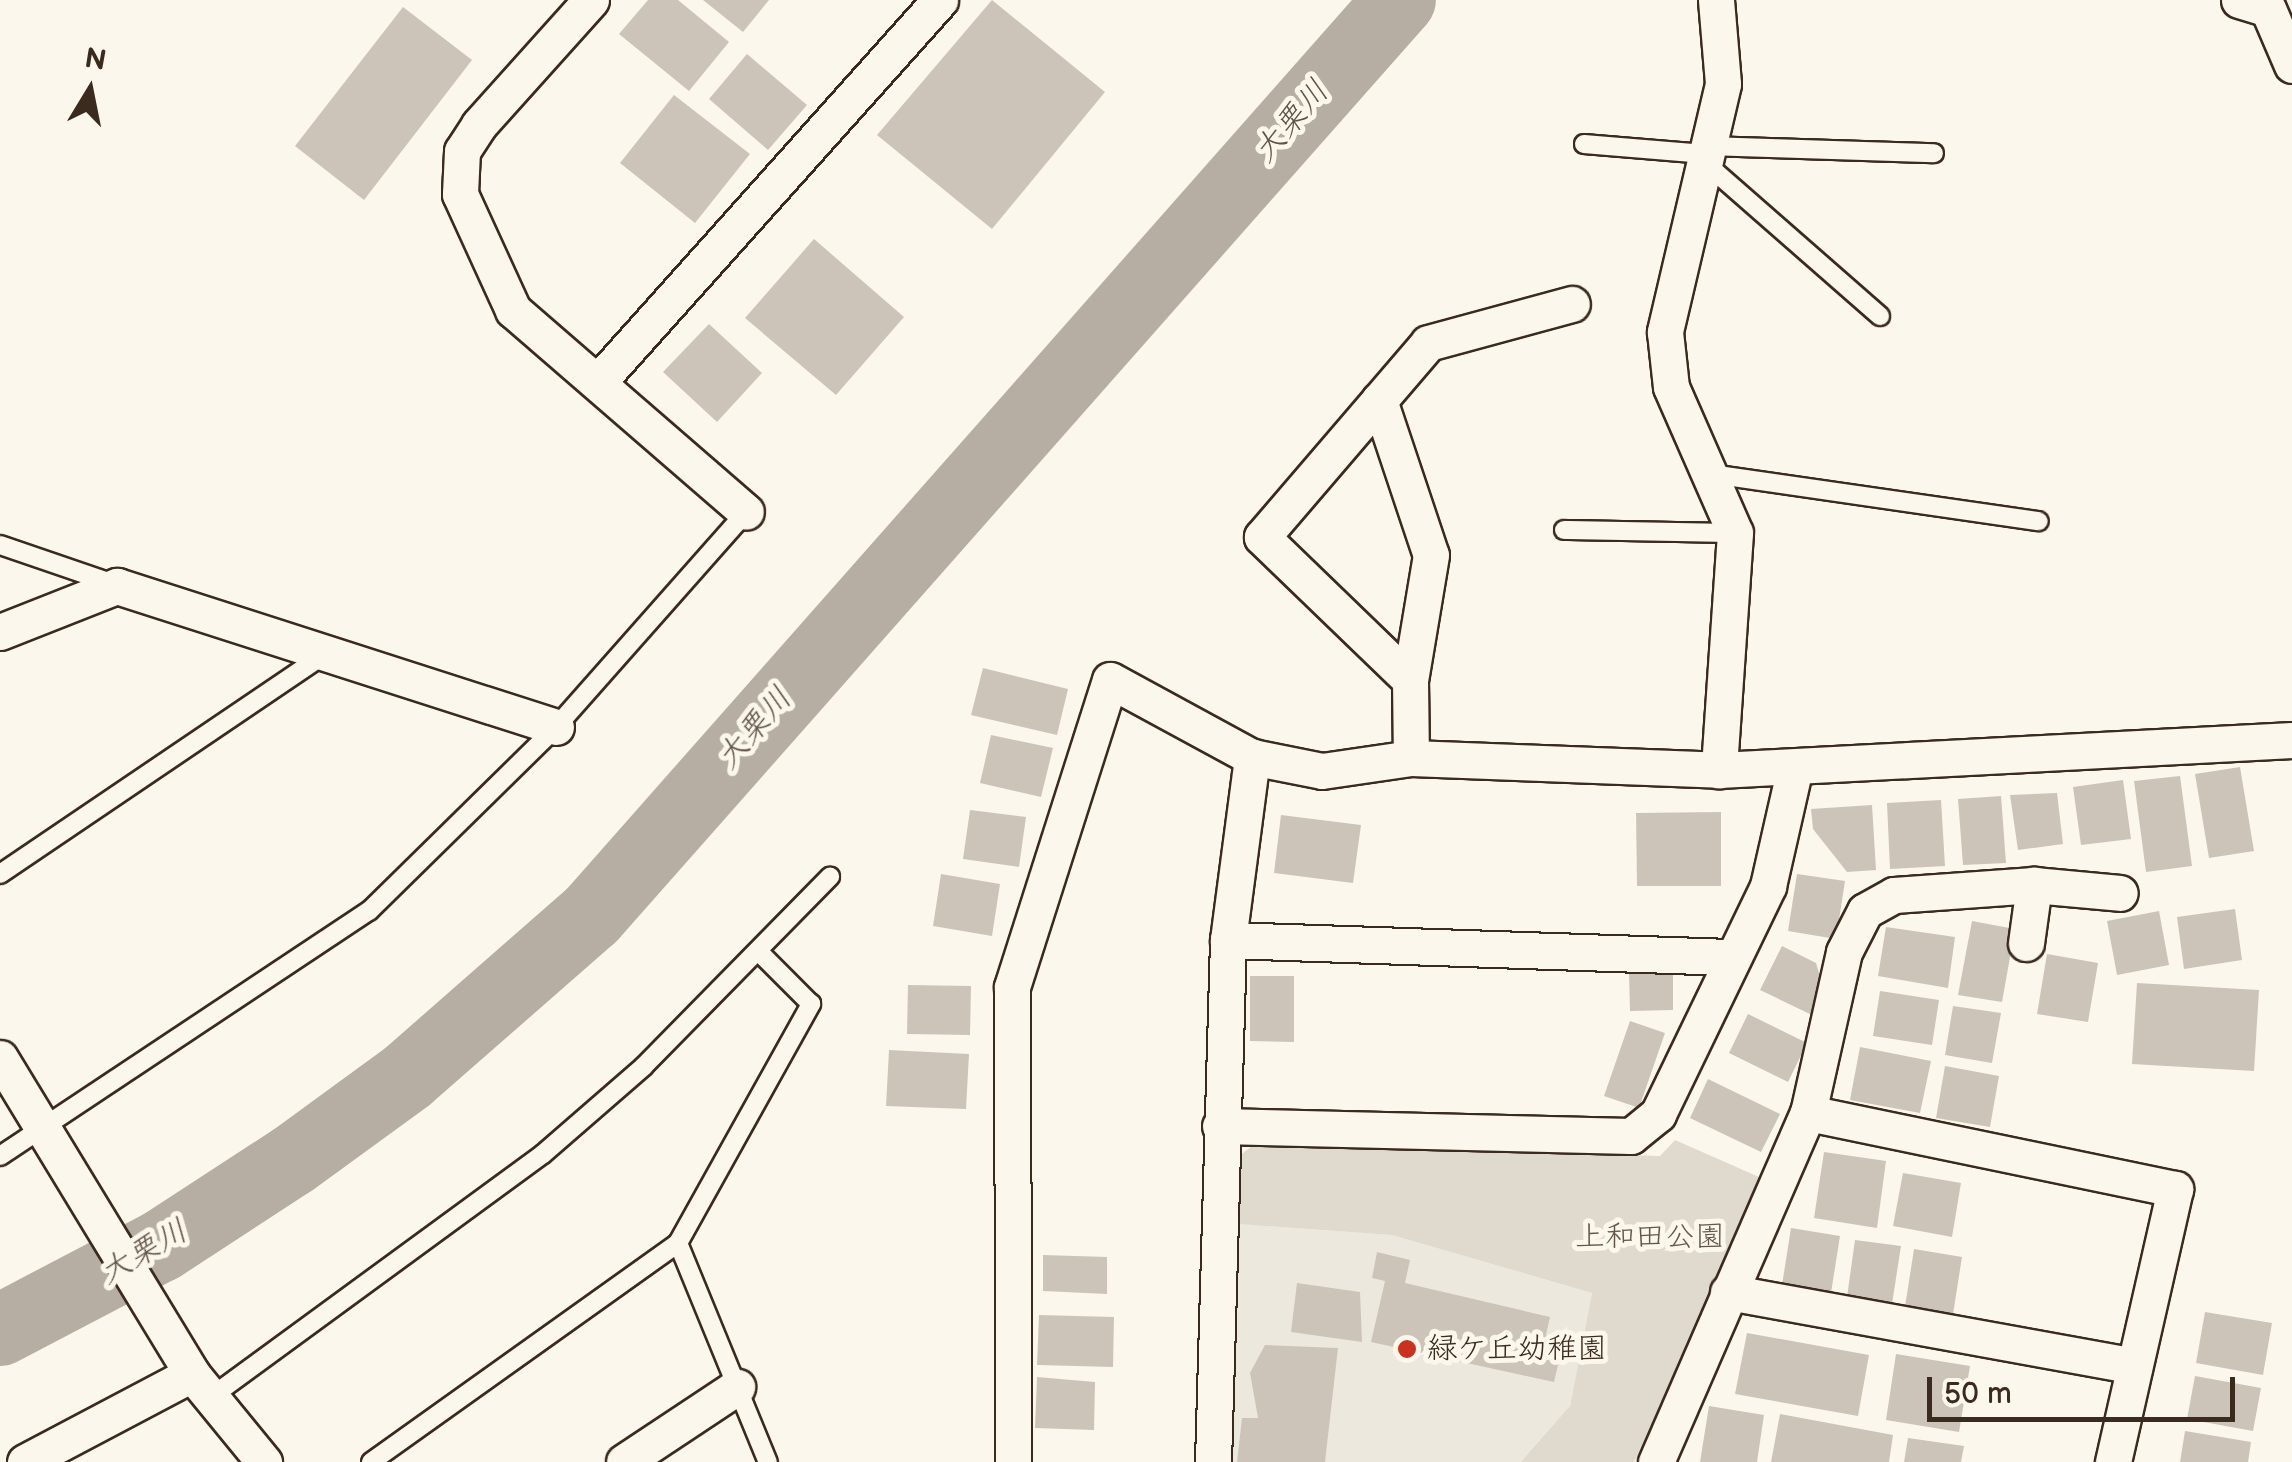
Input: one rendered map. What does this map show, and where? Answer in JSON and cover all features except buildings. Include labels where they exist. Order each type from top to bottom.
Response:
[{"type":"street","points":[[591,0],[479,124],[458,171],[513,310],[746,512]]},
{"type":"street","points":[[598,382],[940,0]]},
{"type":"street","points":[[1716,0],[1723,84],[1665,332],[1671,387],[1735,533],[1719,770]]},
{"type":"street","points":[[2239,0],[2268,9],[2292,66]]},
{"type":"street","points":[[1410,680],[1262,537],[1428,342],[1572,304]]},
{"type":"street","points":[[1379,400],[1432,555],[1410,680],[1411,758]]},
{"type":"street","points":[[0,632],[117,586],[322,657],[556,728]]},
{"type":"street","points":[[1013,1462],[1012,987],[1095,714],[1110,680],[1252,756],[1322,771],[1411,758],[1719,770],[2292,740]]},
{"type":"street","points":[[1213,1462],[1228,940],[1252,756]]},
{"type":"street","points":[[1220,1126],[1631,1136],[1658,1114],[1768,886],[1795,767]]},
{"type":"street","points":[[2026,943],[2034,885]]},
{"type":"street","points":[[1656,1462],[1808,1113],[1844,952],[1865,911],[1894,896],[2034,885],[2120,893]]},
{"type":"street","points":[[1228,940],[1732,957]]},
{"type":"street","points":[[0,1058],[196,1378],[264,1462]]},
{"type":"street","points":[[1808,1113],[2175,1190],[2113,1462]]},
{"type":"street","points":[[1728,1292],[2134,1366]]},
{"type":"street","points":[[25,1462],[196,1378]]},
{"type":"street","points":[[643,1457],[737,1387]]},
{"type":"lane","points":[[1584,144],[1705,154],[1934,153]]},
{"type":"lane","points":[[1705,154],[1880,316]]},
{"type":"lane","points":[[1711,474],[2040,521]]},
{"type":"lane","points":[[0,1156],[44,1132],[369,911],[556,728],[746,512]]},
{"type":"lane","points":[[1564,530],[1735,533]]},
{"type":"lane","points":[[0,544],[117,586]]},
{"type":"lane","points":[[0,874],[322,657]]},
{"type":"lane","points":[[196,1378],[542,1154],[760,952],[830,877]]},
{"type":"lane","points":[[371,1462],[678,1243],[811,1004],[760,952]]},
{"type":"lane","points":[[678,1243],[768,1462]]},
{"type":"shaded area","name":"緑ケ丘幼稚園","points":[[1238,1224],[1392,1235],[1592,1293],[1570,1406],[1551,1437],[1521,1462],[1231,1462]]},
{"type":"green space","name":"上和田公園","points":[[1675,1140],[1759,1177],[1761,1193],[1634,1462],[1521,1462],[1570,1406],[1592,1293],[1392,1235],[1238,1224],[1238,1157],[1253,1145],[1660,1156]]},
{"type":"waterway","name":"大栗川","points":[[0,1330],[161,1246],[293,1160],[408,1076],[591,916],[1400,0]]},
{"type":"place","name":"緑ケ丘幼稚園","points":[[1407,1349]]}]
